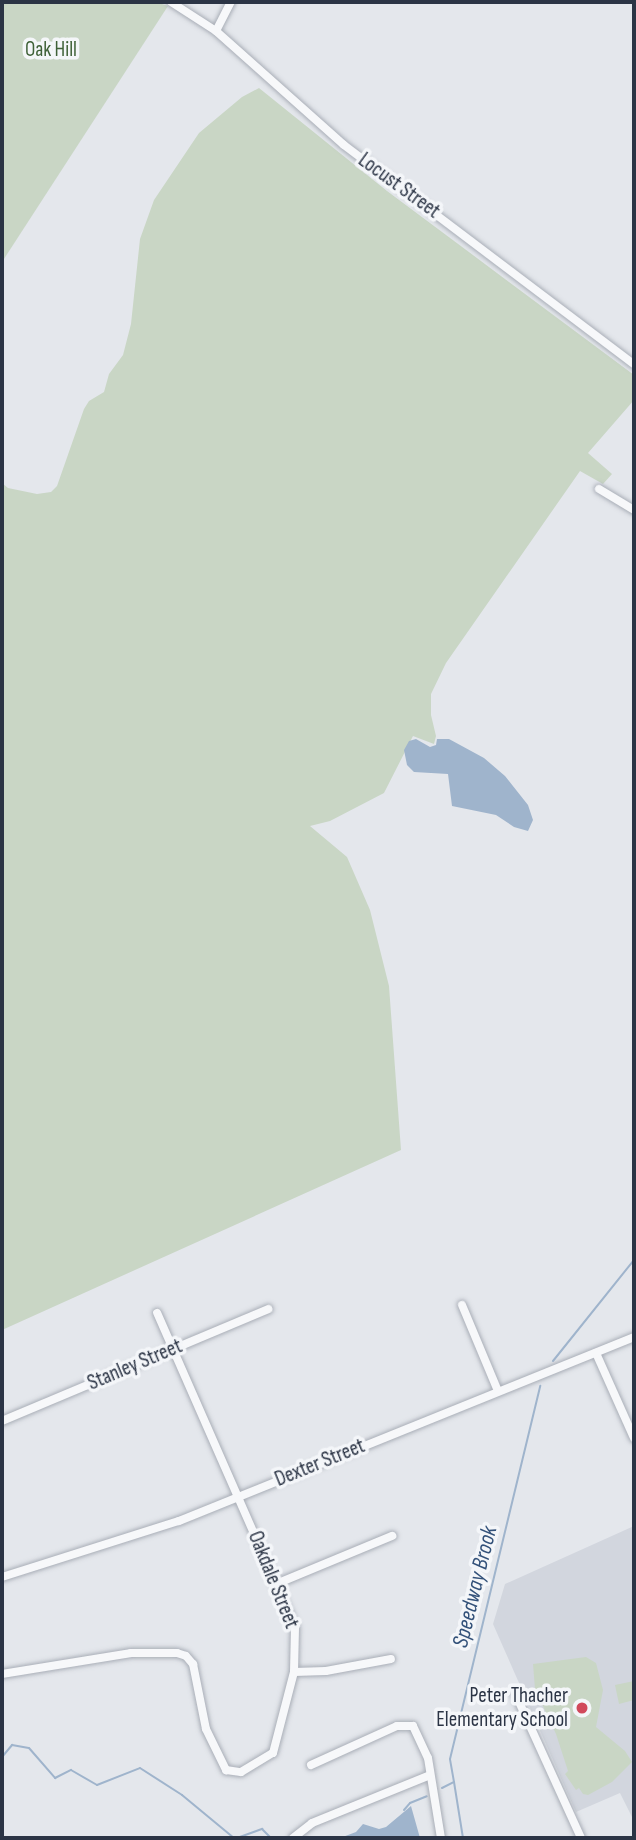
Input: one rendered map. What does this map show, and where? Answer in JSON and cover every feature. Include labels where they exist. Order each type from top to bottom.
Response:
[{"type":"street","name":"Locust Street","points":[[171,2],[216,30],[336,139],[634,364]]},
{"type":"street","points":[[216,30],[232,2]]},
{"type":"street","points":[[600,489],[634,510]]},
{"type":"street","points":[[462,1305],[498,1391]]},
{"type":"street","name":"Stanley Street","points":[[2,1421],[268,1309]]},
{"type":"street","name":"Oakdale Street","points":[[2,1674],[131,1653],[177,1653],[186,1656],[193,1664],[209,1736],[226,1770],[233,1773],[273,1753],[294,1672],[295,1627],[170,1350],[157,1313]]},
{"type":"street","name":"Dexter Street","points":[[2,1577],[179,1521],[634,1338]]},
{"type":"street","points":[[596,1353],[634,1437]]},
{"type":"street","points":[[276,1584],[393,1536]]},
{"type":"street","points":[[294,1672],[326,1671],[391,1659]]},
{"type":"street","points":[[515,1693],[581,1838]]},
{"type":"street","points":[[311,1765],[397,1726],[408,1724],[422,1740],[441,1838]]},
{"type":"street","points":[[293,1838],[312,1823],[430,1775]]},
{"type":"shaded area","name":"Peter Thacher Elementary School","points":[[634,1526],[634,1821],[620,1793],[576,1812],[493,1624],[505,1584]]},
{"type":"green space","name":"Oak Hill","points":[[2,2],[156,2],[168,6],[2,262]]},
{"type":"green space","points":[[259,88],[387,191],[634,375],[634,400],[588,453],[612,474],[603,484],[580,471],[446,663],[431,694],[431,715],[436,736],[434,744],[413,736],[384,793],[330,821],[310,826],[347,857],[370,910],[389,986],[401,1150],[2,1330],[2,483],[8,488],[37,494],[51,492],[57,486],[84,409],[89,401],[104,392],[109,374],[123,355],[131,324],[140,239],[154,200],[199,133],[242,97]]},
{"type":"green space","points":[[586,1657],[596,1663],[603,1690],[596,1727],[625,1751],[632,1762],[612,1782],[588,1795],[583,1794],[579,1788],[576,1790],[565,1774],[568,1771],[556,1734],[535,1689],[533,1664]]},
{"type":"green space","points":[[634,1681],[634,1700],[619,1704],[615,1685]]},
{"type":"water","points":[[416,739],[430,747],[436,745],[437,739],[449,739],[484,758],[505,776],[528,805],[533,820],[528,831],[514,827],[496,815],[452,806],[448,774],[414,772],[407,765],[404,750],[409,741]]},
{"type":"water","points":[[411,1806],[420,1838],[340,1838],[356,1832],[363,1824],[379,1829],[386,1827]]},
{"type":"waterway","name":"Speedway Brook","points":[[553,1361],[634,1260]]},
{"type":"waterway","name":"Speedway Brook","points":[[442,1788],[454,1782],[450,1759],[540,1386]]},
{"type":"waterway","name":"Speedway Brook","points":[[2,1757],[12,1745],[29,1748],[55,1778],[71,1770],[97,1785],[140,1768],[182,1795],[234,1838]]},
{"type":"waterway","points":[[454,1782],[463,1838]]},
{"type":"waterway","name":"Speedway Brook","points":[[404,1810],[410,1803],[427,1796]]},
{"type":"waterway","name":"Speedway Brook","points":[[237,1838],[262,1829],[271,1838]]},
{"type":"place","name":"Peter Thacher Elementary School","points":[[582,1708]]}]
